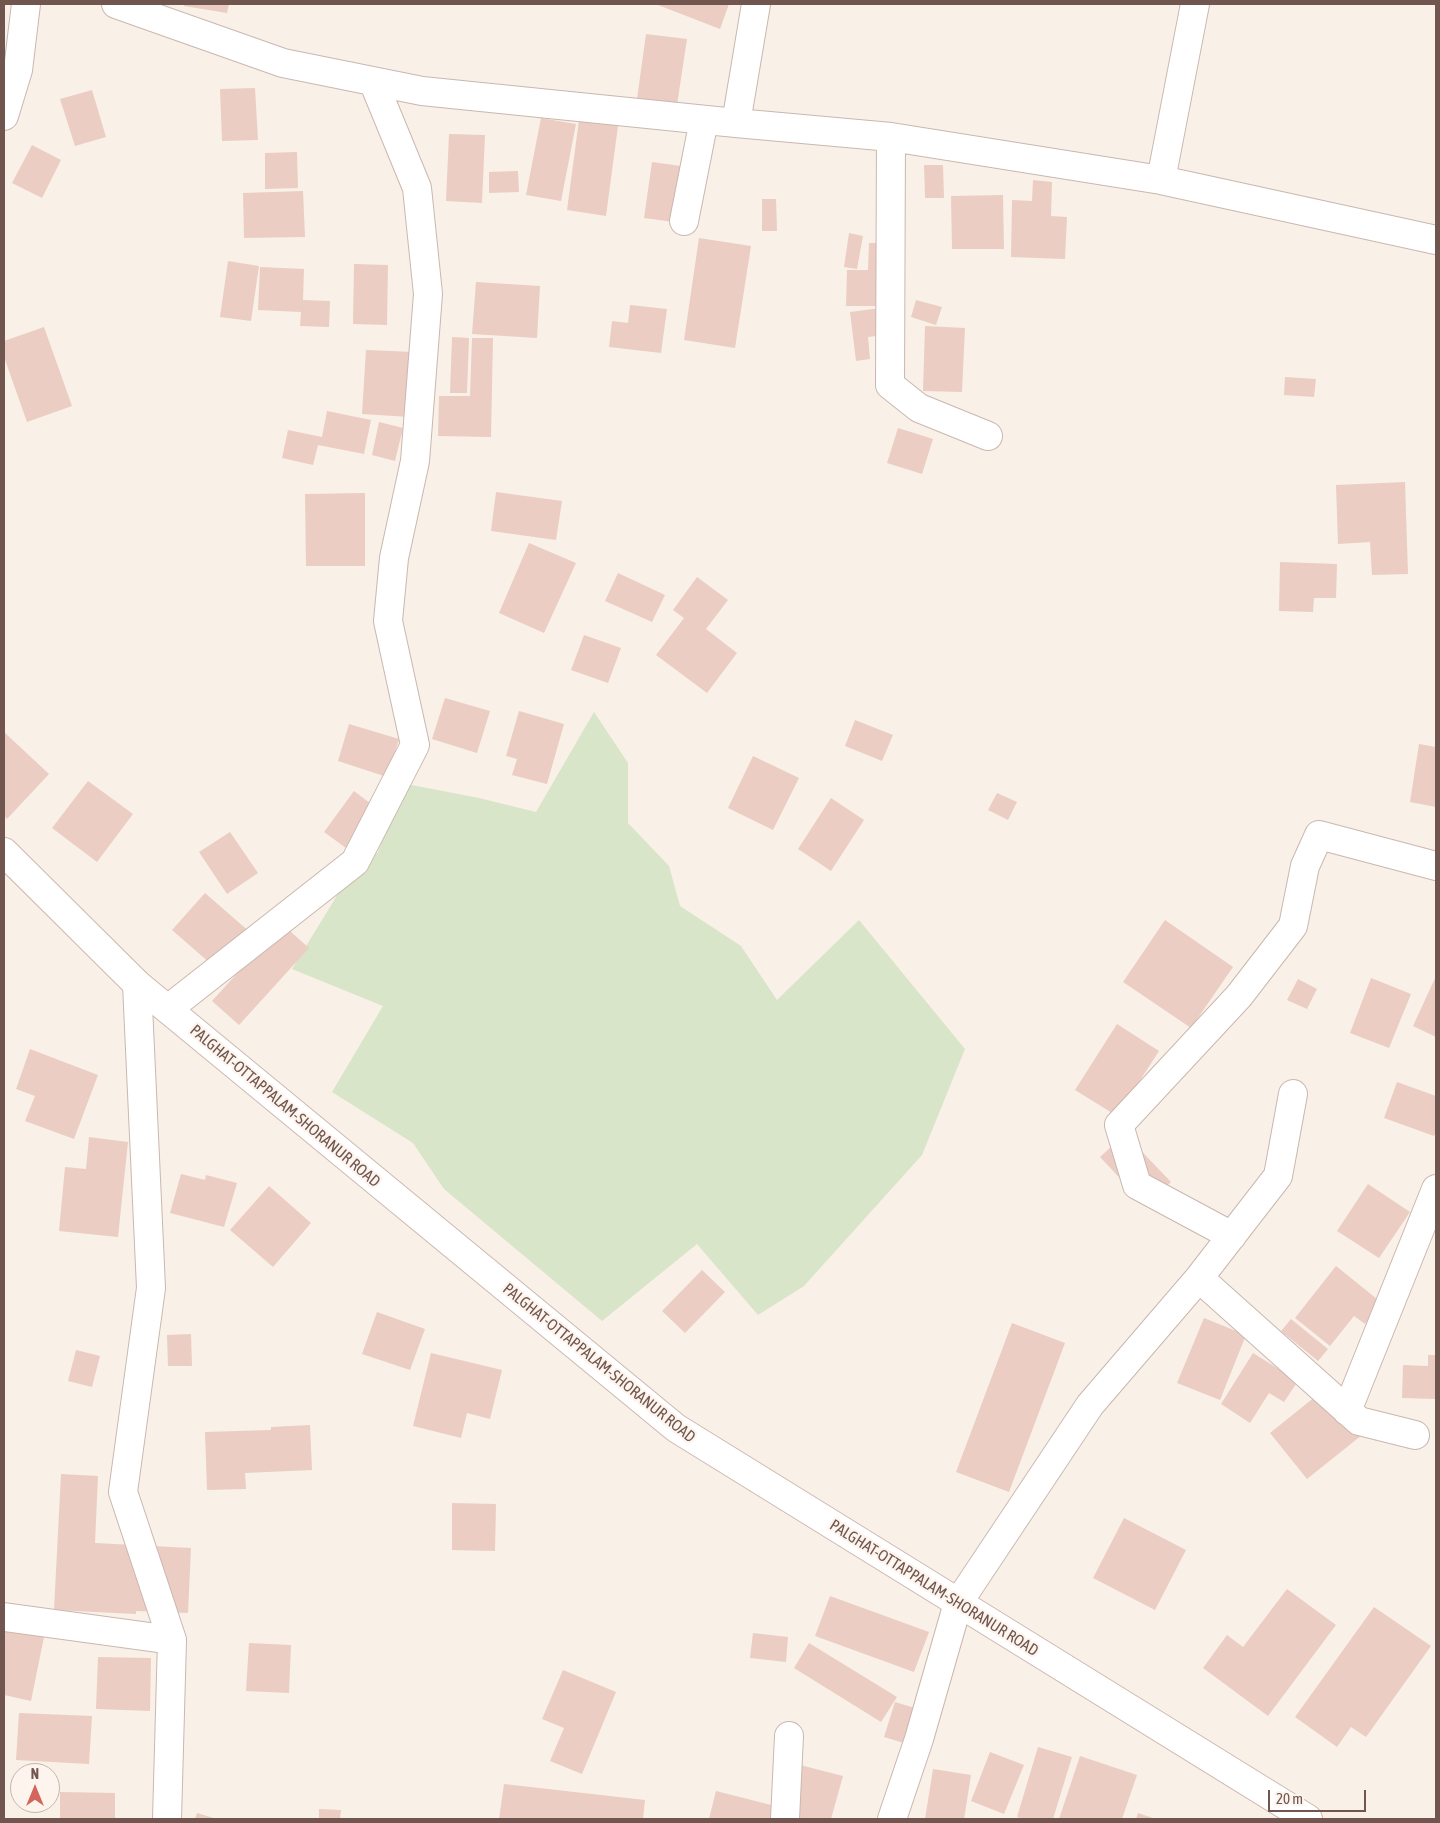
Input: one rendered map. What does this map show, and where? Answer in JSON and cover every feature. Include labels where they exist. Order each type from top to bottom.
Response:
[{"type":"street","points":[[4,116],[18,70],[26,4]]},
{"type":"street","points":[[116,4],[283,63],[422,91],[736,124],[891,136],[1161,180],[1436,240]]},
{"type":"street","points":[[736,124],[756,4]]},
{"type":"street","points":[[1161,180],[1195,4]]},
{"type":"street","points":[[168,1009],[355,862],[415,745],[388,621],[394,558],[415,461],[428,294],[417,188],[373,81]]},
{"type":"street","points":[[684,221],[704,120]]},
{"type":"street","points":[[891,136],[890,385],[919,408],[988,436]]},
{"type":"street","points":[[1232,1236],[1137,1185],[1119,1125],[1239,996],[1293,926],[1304,866],[1319,835],[1436,866]]},
{"type":"street","name":"PALGHAT-OTTAPPALAM-SHORANUR ROAD","points":[[4,852],[137,984],[676,1428],[1308,1819]]},
{"type":"street","points":[[137,984],[152,1288],[123,1492],[172,1640],[167,1819]]},
{"type":"street","points":[[892,1819],[919,1739],[958,1603],[1090,1405],[1200,1278],[1278,1176],[1293,1094]]},
{"type":"street","points":[[1347,1410],[1436,1189]]},
{"type":"street","points":[[1200,1278],[1359,1421],[1415,1436]]},
{"type":"street","points":[[4,1617],[172,1640]]},
{"type":"street","points":[[785,1819],[789,1736]]},
{"type":"green space","points":[[594,712],[628,763],[628,823],[669,866],[680,906],[741,946],[777,1000],[859,920],[965,1049],[922,1155],[804,1286],[758,1315],[697,1244],[602,1321],[444,1189],[413,1143],[332,1092],[383,1006],[292,969],[341,889],[378,852],[401,783],[479,798],[536,812]]},
{"type":"building","points":[[185,4],[229,4],[227,13],[184,6]]},
{"type":"building","points":[[659,4],[729,4],[720,29]]},
{"type":"building","points":[[646,34],[687,39],[677,105],[637,99]]},
{"type":"building","points":[[255,88],[258,140],[222,141],[220,89]]},
{"type":"building","points":[[92,90],[106,137],[75,146],[60,99]]},
{"type":"building","points":[[541,118],[576,124],[561,201],[526,195]]},
{"type":"building","points":[[579,120],[618,126],[606,216],[567,210]]},
{"type":"building","points":[[449,134],[485,135],[482,203],[446,201]]},
{"type":"building","points":[[32,145],[61,160],[42,198],[12,183]]},
{"type":"building","points":[[297,152],[298,188],[265,189],[265,153]]},
{"type":"building","points":[[652,162],[681,166],[674,222],[644,218]]},
{"type":"building","points":[[924,165],[943,165],[944,198],[925,198]]},
{"type":"building","points":[[518,171],[519,192],[489,193],[489,172]]},
{"type":"building","points":[[1033,180],[1052,182],[1051,216],[1067,217],[1065,259],[1011,257],[1012,200],[1032,201]]},
{"type":"building","points":[[303,191],[305,237],[244,238],[243,193]]},
{"type":"building","points":[[1003,195],[1004,249],[952,249],[951,196]]},
{"type":"building","points":[[762,199],[776,199],[777,231],[762,231]]},
{"type":"building","points":[[849,233],[863,236],[857,269],[844,267]]},
{"type":"building","points":[[699,238],[751,246],[735,348],[684,340]]},
{"type":"building","points":[[869,243],[892,243],[891,306],[846,306],[847,270],[868,270]]},
{"type":"building","points":[[228,261],[259,266],[251,321],[220,317]]},
{"type":"building","points":[[354,264],[388,265],[387,325],[353,324]]},
{"type":"building","points":[[260,267],[304,269],[303,300],[330,301],[329,327],[300,326],[301,312],[258,310]]},
{"type":"building","points":[[476,282],[540,286],[537,338],[472,334]]},
{"type":"building","points":[[916,300],[942,307],[936,325],[911,317]]},
{"type":"building","points":[[630,305],[667,309],[661,353],[609,347],[612,321],[628,323]]},
{"type":"building","points":[[889,307],[892,334],[868,337],[870,359],[856,361],[850,312]]},
{"type":"building","points":[[925,326],[965,328],[962,392],[923,391]]},
{"type":"building","points":[[44,327],[72,406],[27,422],[4,357],[4,341]]},
{"type":"building","points":[[452,337],[469,338],[467,393],[450,393]]},
{"type":"building","points":[[472,338],[493,338],[491,437],[438,436],[439,396],[470,396]]},
{"type":"building","points":[[366,350],[414,352],[410,417],[362,414]]},
{"type":"building","points":[[1285,377],[1316,379],[1314,397],[1284,395]]},
{"type":"building","points":[[327,411],[371,420],[364,454],[318,445],[313,465],[282,458],[288,430],[322,437]]},
{"type":"building","points":[[379,422],[403,428],[395,461],[372,455]]},
{"type":"building","points":[[898,428],[933,439],[922,474],[887,463]]},
{"type":"building","points":[[1405,482],[1408,574],[1372,575],[1370,542],[1338,544],[1336,485]]},
{"type":"building","points":[[496,492],[562,501],[556,540],[491,531]]},
{"type":"building","points":[[365,493],[365,566],[306,566],[305,494]]},
{"type":"building","points":[[529,543],[576,563],[544,633],[499,613]]},
{"type":"building","points":[[1280,562],[1337,564],[1336,598],[1314,598],[1313,612],[1279,611]]},
{"type":"building","points":[[618,573],[665,595],[652,622],[605,601]]},
{"type":"building","points":[[697,577],[728,600],[706,629],[737,653],[707,693],[656,655],[684,618],[673,610]]},
{"type":"building","points":[[584,635],[621,648],[608,683],[571,670]]},
{"type":"building","points":[[445,698],[490,711],[477,753],[432,739]]},
{"type":"building","points":[[519,711],[564,724],[547,784],[512,775],[517,759],[506,756]]},
{"type":"building","points":[[855,720],[893,735],[882,761],[845,746]]},
{"type":"building","points":[[349,724],[399,739],[387,777],[338,761]]},
{"type":"building","points":[[4,732],[49,774],[7,819],[4,816]]},
{"type":"building","points":[[1419,744],[1436,747],[1436,807],[1410,802]]},
{"type":"building","points":[[753,756],[799,778],[773,830],[728,808]]},
{"type":"building","points":[[88,781],[133,814],[97,862],[52,828]]},
{"type":"building","points":[[354,791],[387,816],[357,856],[324,832]]},
{"type":"building","points":[[997,793],[1017,802],[1008,820],[988,810]]},
{"type":"building","points":[[831,798],[864,820],[831,871],[798,849]]},
{"type":"building","points":[[230,832],[258,873],[227,894],[199,852]]},
{"type":"building","points":[[205,893],[252,934],[219,971],[172,930]]},
{"type":"building","points":[[1165,920],[1233,967],[1191,1028],[1123,982]]},
{"type":"building","points":[[282,924],[309,948],[239,1025],[212,1001]]},
{"type":"building","points":[[1436,976],[1436,1037],[1413,1026]]},
{"type":"building","points":[[1371,978],[1411,994],[1389,1048],[1350,1033]]},
{"type":"building","points":[[1298,979],[1317,989],[1307,1009],[1287,1000]]},
{"type":"building","points":[[1117,1024],[1159,1051],[1117,1116],[1075,1090]]},
{"type":"building","points":[[30,1049],[98,1075],[74,1139],[25,1121],[35,1096],[16,1089]]},
{"type":"building","points":[[1397,1082],[1436,1096],[1436,1131],[1434,1136],[1384,1118]]},
{"type":"building","points":[[1125,1134],[1171,1182],[1146,1206],[1100,1157]]},
{"type":"building","points":[[89,1137],[128,1142],[118,1237],[59,1231],[65,1167],[86,1169]]},
{"type":"building","points":[[181,1174],[205,1180],[206,1175],[237,1183],[224,1227],[170,1213]]},
{"type":"building","points":[[1368,1184],[1410,1212],[1379,1258],[1337,1231]]},
{"type":"building","points":[[269,1186],[311,1223],[273,1267],[230,1230]]},
{"type":"building","points":[[1336,1266],[1382,1303],[1365,1324],[1354,1316],[1330,1346],[1295,1318]]},
{"type":"building","points":[[702,1270],[725,1292],[685,1333],[662,1311]]},
{"type":"building","points":[[377,1312],[425,1329],[410,1370],[362,1354]]},
{"type":"building","points":[[1204,1318],[1246,1335],[1220,1400],[1177,1383]]},
{"type":"building","points":[[1291,1319],[1328,1349],[1318,1361],[1281,1331]]},
{"type":"building","points":[[1012,1323],[1065,1343],[1009,1492],[956,1472]]},
{"type":"building","points":[[191,1334],[192,1366],[168,1366],[167,1335]]},
{"type":"building","points":[[76,1350],[100,1356],[92,1387],[68,1381]]},
{"type":"building","points":[[431,1353],[502,1370],[490,1419],[467,1413],[461,1438],[413,1426]]},
{"type":"building","points":[[1253,1353],[1298,1381],[1284,1402],[1269,1393],[1250,1423],[1221,1404]]},
{"type":"building","points":[[1428,1355],[1436,1355],[1436,1399],[1402,1398],[1403,1365],[1428,1366]]},
{"type":"building","points":[[1316,1396],[1331,1415],[1345,1404],[1367,1431],[1307,1479],[1270,1433]]},
{"type":"building","points":[[310,1425],[312,1470],[245,1473],[246,1489],[207,1490],[205,1432],[271,1430],[271,1427]]},
{"type":"building","points":[[61,1474],[98,1476],[95,1543],[191,1548],[188,1613],[136,1611],[136,1614],[54,1610]]},
{"type":"building","points":[[452,1503],[496,1504],[495,1551],[452,1550]]},
{"type":"building","points":[[1124,1518],[1186,1550],[1155,1610],[1093,1578]]},
{"type":"building","points":[[1287,1589],[1336,1625],[1268,1716],[1203,1668],[1227,1635],[1243,1647]]},
{"type":"building","points":[[830,1596],[929,1632],[914,1672],[815,1636]]},
{"type":"building","points":[[1374,1607],[1431,1646],[1366,1737],[1351,1727],[1337,1747],[1295,1717]]},
{"type":"building","points":[[4,1629],[44,1637],[31,1701],[4,1695]]},
{"type":"building","points":[[753,1633],[788,1637],[786,1662],[750,1658]]},
{"type":"building","points":[[249,1643],[291,1645],[289,1693],[246,1691]]},
{"type":"building","points":[[809,1643],[897,1697],[881,1722],[794,1668]]},
{"type":"building","points":[[98,1657],[151,1658],[150,1711],[96,1709]]},
{"type":"building","points":[[563,1670],[616,1692],[582,1774],[550,1761],[564,1728],[542,1719]]},
{"type":"building","points":[[895,1702],[918,1709],[907,1744],[884,1737]]},
{"type":"building","points":[[19,1713],[92,1716],[89,1764],[16,1760]]},
{"type":"building","points":[[1038,1747],[1072,1757],[1053,1819],[1024,1819],[1017,1817]]},
{"type":"building","points":[[990,1752],[1024,1765],[1004,1814],[971,1801]]},
{"type":"building","points":[[1080,1756],[1137,1775],[1122,1819],[1059,1819]]},
{"type":"building","points":[[796,1764],[843,1776],[831,1819],[709,1819],[716,1791],[783,1808]]},
{"type":"building","points":[[933,1769],[971,1775],[964,1819],[925,1819]]},
{"type":"building","points":[[504,1784],[645,1800],[643,1819],[499,1819]]},
{"type":"building","points":[[60,1792],[115,1793],[115,1819],[60,1819]]},
{"type":"building","points":[[319,1809],[341,1810],[340,1819],[319,1819]]},
{"type":"building","points":[[197,1813],[217,1819],[195,1819]]},
{"type":"building","points":[[1138,1813],[1156,1819],[1136,1819]]}]
